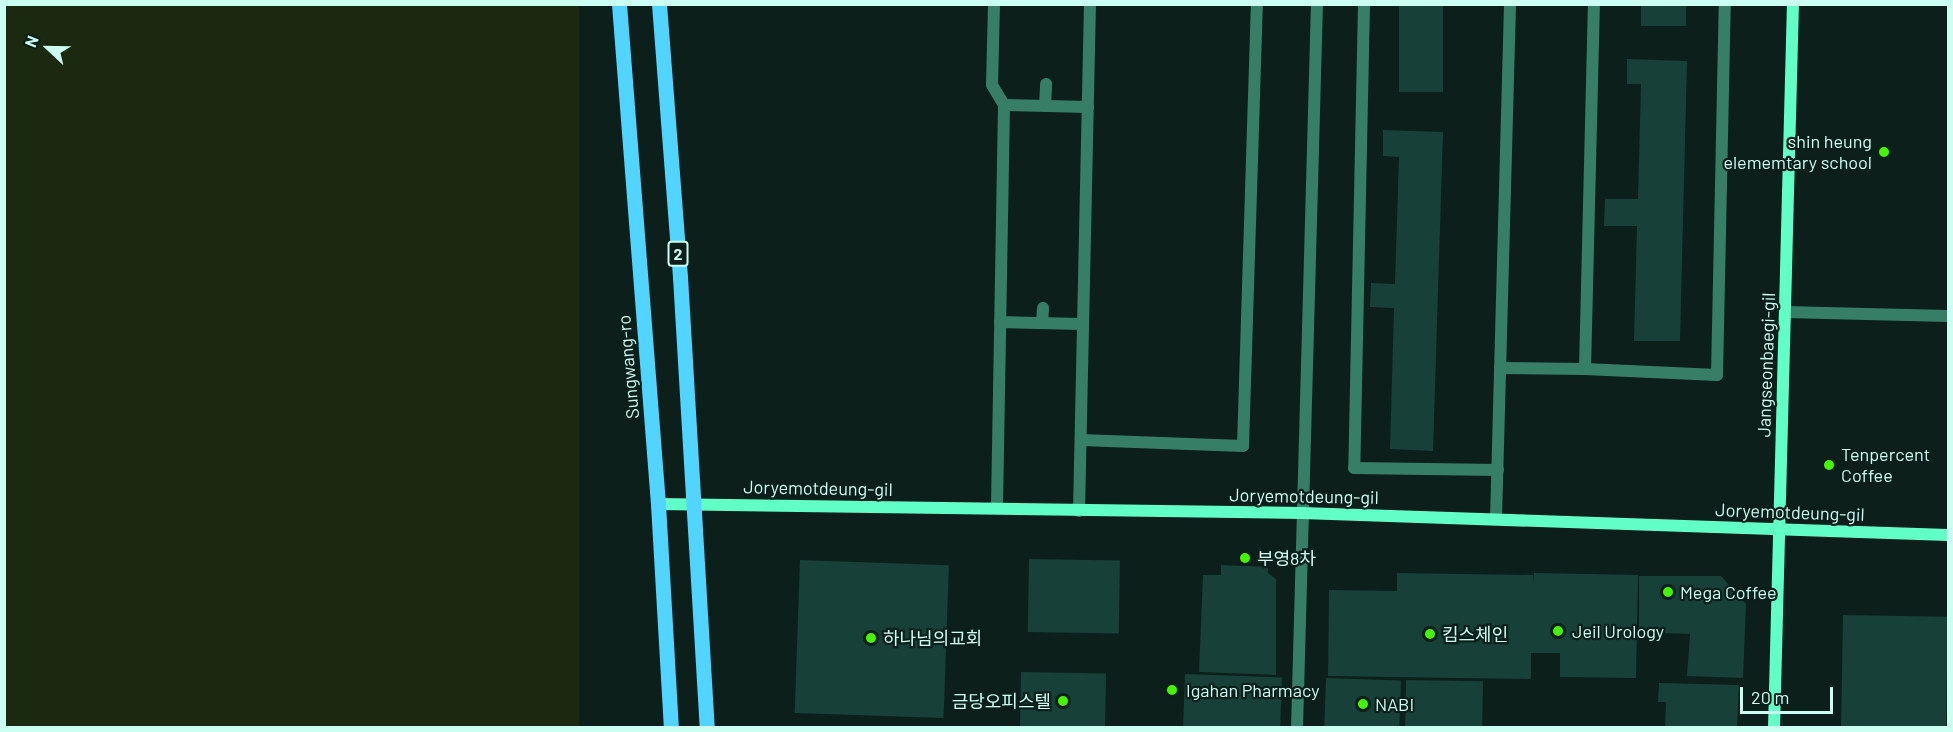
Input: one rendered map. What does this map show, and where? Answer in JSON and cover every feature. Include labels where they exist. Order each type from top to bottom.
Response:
[{"type":"main road","name":"Sungwang-ro","points":[[618,4],[658,504],[671,728]]},
{"type":"main road","name":"2","points":[[659,4],[695,504],[707,728]]},
{"type":"street","points":[[994,4],[992,84],[1004,105],[997,508]]},
{"type":"street","points":[[1079,511],[1090,4]]},
{"type":"street","points":[[1081,441],[1244,446],[1257,4]]},
{"type":"street","points":[[1297,728],[1317,4]]},
{"type":"street","points":[[1364,4],[1354,468],[1498,470]]},
{"type":"street","points":[[1496,519],[1510,4]]},
{"type":"street","points":[[1585,369],[1594,4]]},
{"type":"street","points":[[1500,368],[1717,375],[1725,4]]},
{"type":"street","name":"Jangseonbaegi-gil","points":[[1774,728],[1793,4]]},
{"type":"street","points":[[1045,106],[1046,84]]},
{"type":"street","points":[[1004,105],[1088,107]]},
{"type":"street","points":[[1042,323],[1043,308]]},
{"type":"street","points":[[1785,312],[1948,316]]},
{"type":"street","points":[[1000,322],[1083,324]]},
{"type":"street","name":"Joryemotdeung-gil","points":[[658,504],[1302,513],[1948,535]]},
{"type":"green space","points":[[4,5],[579,5],[579,727],[4,727]]},
{"type":"building","points":[[1641,4],[1686,4],[1686,26],[1641,26]]},
{"type":"building","points":[[1399,5],[1443,5],[1443,92],[1399,92]]},
{"type":"building","points":[[1627,59],[1687,61],[1680,341],[1634,341],[1637,226],[1604,226],[1605,199],[1638,199],[1641,84],[1627,84]]},
{"type":"building","points":[[1383,130],[1443,132],[1433,451],[1390,449],[1394,308],[1370,307],[1371,283],[1395,284],[1399,157],[1383,156]]},
{"type":"building","points":[[1029,559],[1120,561],[1119,634],[1028,632]]},
{"type":"building","name":"하나님의교회","points":[[800,560],[949,565],[944,718],[795,713]]},
{"type":"building","points":[[1221,565],[1268,567],[1268,573],[1276,579],[1276,675],[1199,672],[1203,575],[1221,575]]},
{"type":"building","name":"킴스체인","points":[[1397,573],[1533,575],[1534,583],[1534,573],[1638,575],[1636,678],[1560,677],[1560,653],[1531,653],[1531,679],[1328,676],[1329,590],[1397,591]]},
{"type":"building","points":[[1639,576],[1721,576],[1746,604],[1743,678],[1687,676],[1690,634],[1639,632]]},
{"type":"building","points":[[1843,615],[1948,617],[1946,728],[1841,728]]},
{"type":"building","name":"금당오피스텔","points":[[1021,672],[1106,673],[1105,728],[1020,728]]},
{"type":"building","points":[[1185,674],[1282,677],[1280,728],[1183,728]]},
{"type":"building","name":"NABI","points":[[1326,678],[1401,681],[1399,728],[1324,728]]},
{"type":"building","points":[[1406,680],[1483,681],[1482,728],[1405,728]]},
{"type":"building","points":[[1659,683],[1739,685],[1737,728],[1665,728],[1666,702],[1658,702]]},
{"type":"place","name":"shin heung elememtary school","points":[[1884,152]]},
{"type":"place","name":"Tenpercent Coffee","points":[[1829,465]]},
{"type":"place","name":"부영8차","points":[[1245,558]]},
{"type":"place","name":"Mega Coffee","points":[[1668,592]]},
{"type":"place","name":"Jeil Urology","points":[[1558,631]]},
{"type":"place","name":"킴스체인","points":[[1430,634]]},
{"type":"place","name":"하나님의교회","points":[[871,638]]},
{"type":"place","name":"Igahan Pharmacy","points":[[1172,690]]},
{"type":"place","name":"금당오피스텔","points":[[1063,701]]},
{"type":"place","name":"NABI","points":[[1363,704]]}]
